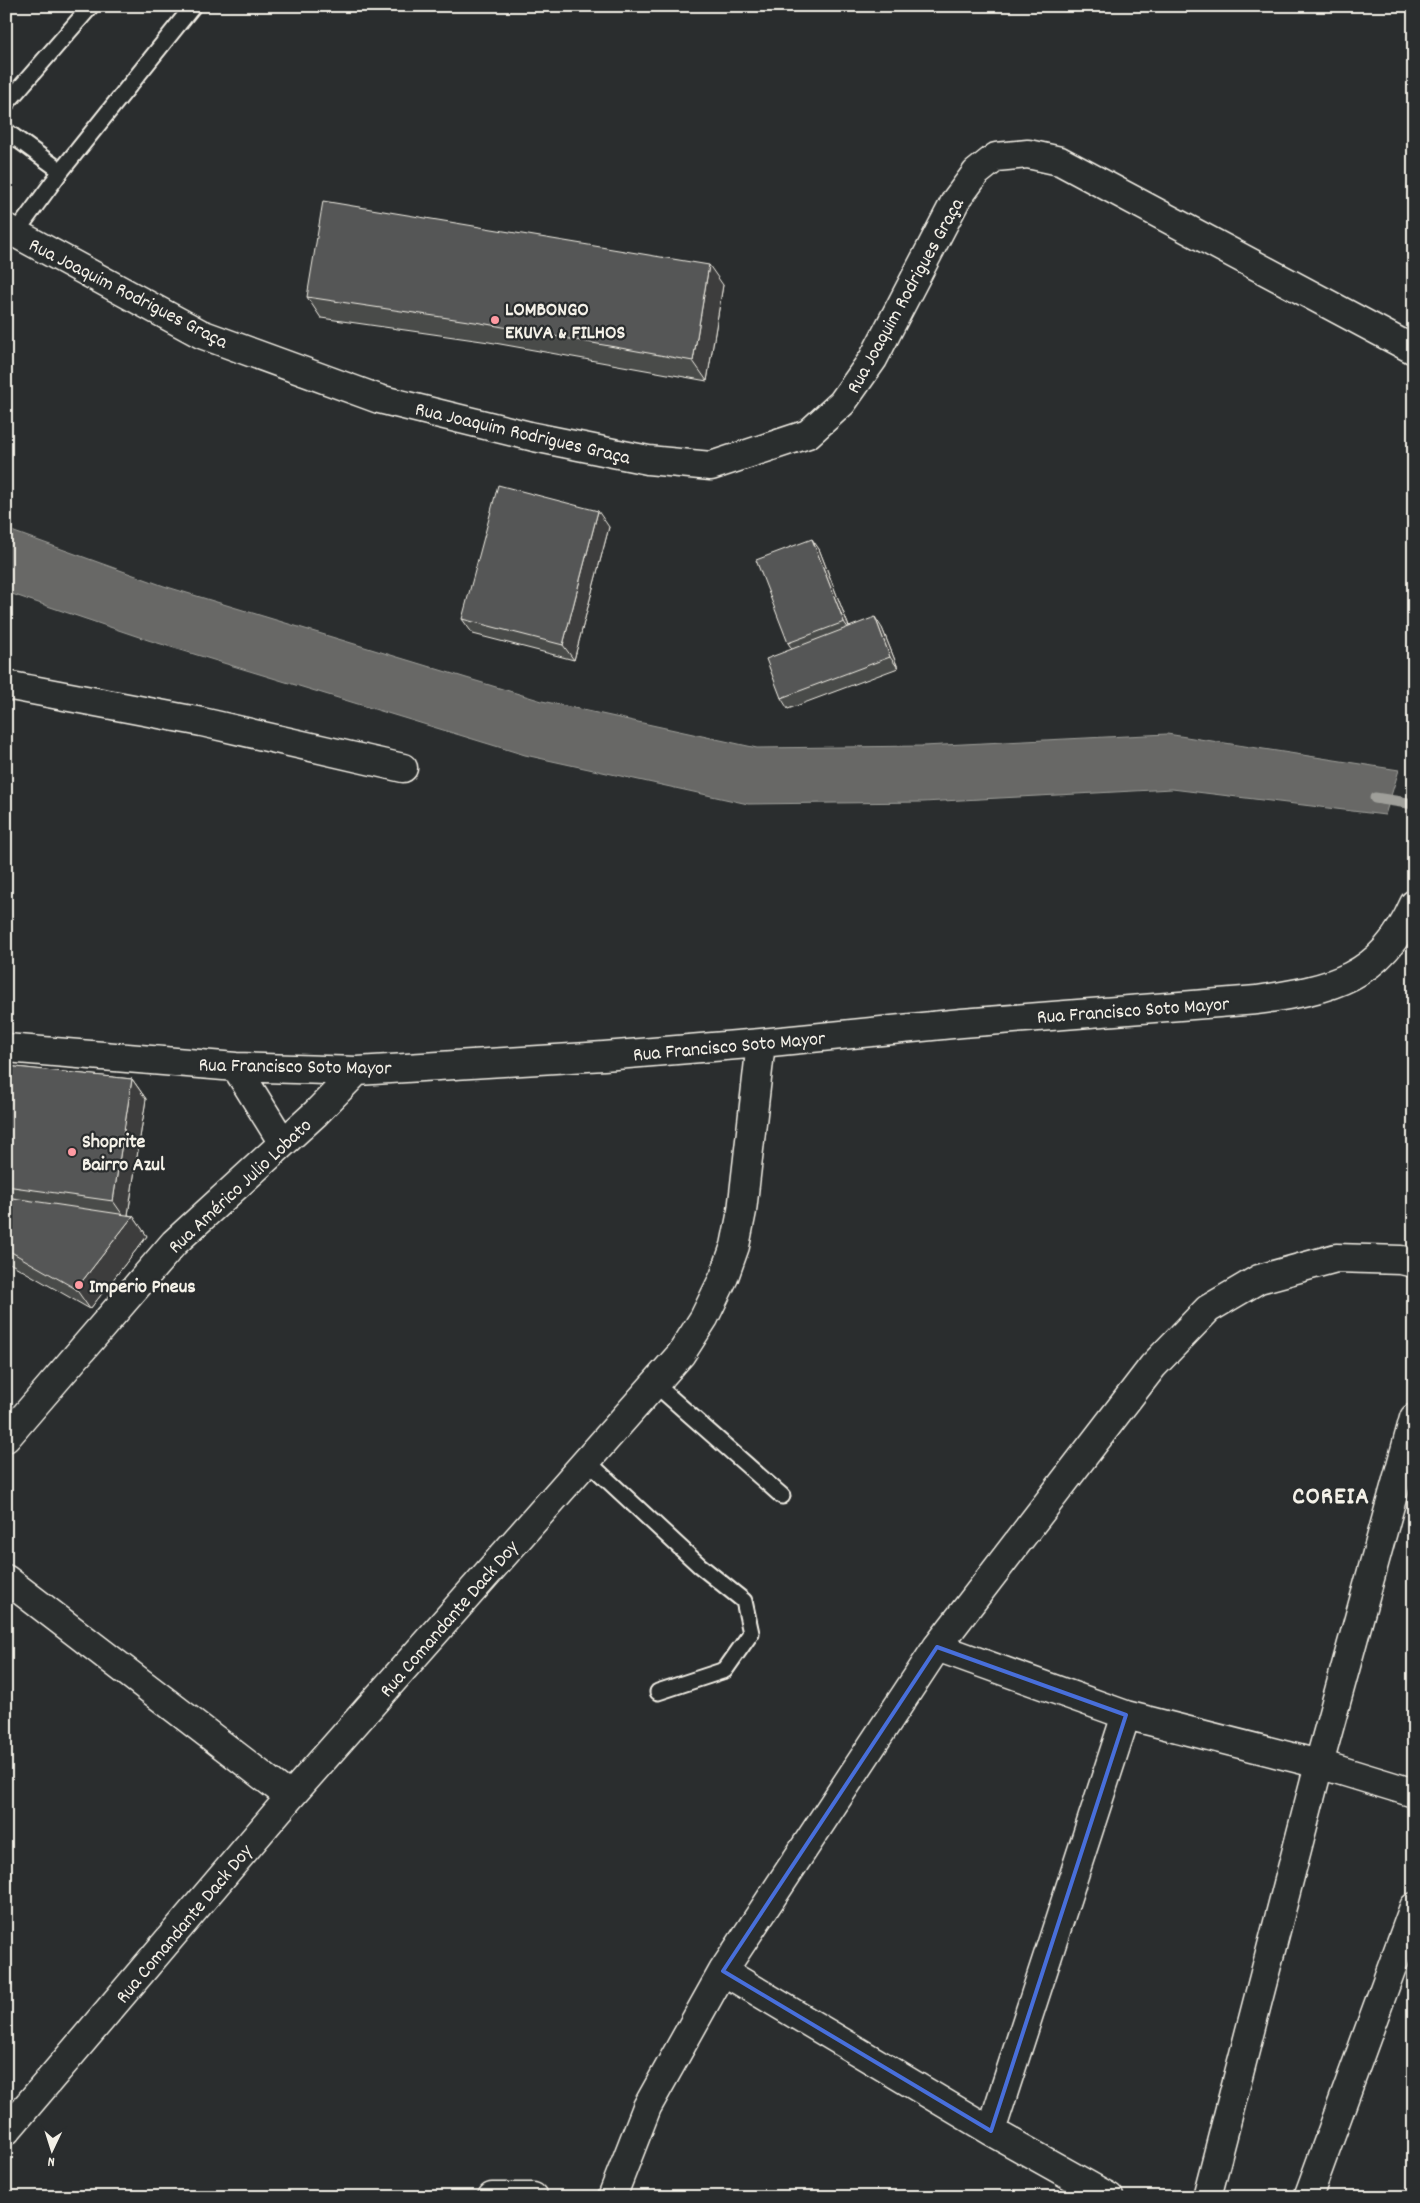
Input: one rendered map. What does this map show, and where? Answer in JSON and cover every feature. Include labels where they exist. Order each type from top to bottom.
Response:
[{"type":"street","name":"Rua Joaquim Rodrigues Graça","points":[[10,231],[201,334],[379,399],[534,438],[648,460],[711,466],[808,434],[842,403],[873,359],[956,200],[976,173],[996,157],[1028,154],[1060,161],[1414,350]]},
{"type":"street","points":[[6,685],[202,722],[403,768]]},
{"type":"street","name":"Rua Francisco Soto Mayor","points":[[6,1048],[236,1067],[357,1071],[604,1056],[761,1044],[962,1022],[1195,1005],[1298,994],[1332,986],[1360,972],[1384,951],[1402,929],[1414,904]]},
{"type":"street","name":"Rua Comandante Dack Doy","points":[[6,2131],[290,1798],[680,1354],[704,1318],[724,1278],[735,1246],[742,1211],[761,1044]]},
{"type":"street","points":[[236,1067],[283,1144]]},
{"type":"street","name":"Rua Américo Julio Lobato","points":[[6,1438],[174,1243],[283,1144],[357,1071]]},
{"type":"street","points":[[612,2197],[647,2107],[723,1971],[937,1647],[1153,1366],[1208,1309],[1259,1279],[1336,1258],[1402,1260],[1414,1263]]},
{"type":"street","points":[[1207,2197],[1319,1764],[1414,1418]]},
{"type":"street","points":[[6,1579],[290,1798]]},
{"type":"street","points":[[937,1647],[1126,1715],[1319,1764],[1414,1793]]},
{"type":"street","points":[[991,2131],[1126,1715]]},
{"type":"street","points":[[1308,2197],[1414,1907]]},
{"type":"street","points":[[723,1971],[991,2131],[1109,2197]]},
{"type":"street","points":[[492,2197],[533,2197]]},
{"type":"lane","points":[[6,104],[91,6]]},
{"type":"lane","points":[[10,231],[61,171],[193,6]]},
{"type":"lane","points":[[6,131],[61,171]]},
{"type":"lane","points":[[655,1384],[782,1496]]},
{"type":"lane","points":[[587,1461],[700,1565],[744,1601],[751,1633],[724,1670],[658,1692]]},
{"type":"highlighted area","points":[[937,1647],[1126,1715],[991,2131],[723,1971]]},
{"type":"shaded area","points":[[6,529],[164,586],[542,701],[757,748],[923,746],[1167,734],[1399,770],[1385,815],[1172,789],[923,802],[748,804],[525,755],[148,640],[6,592]]},
{"type":"building","points":[[323,201],[709,265],[693,361],[475,322],[307,297]]},
{"type":"building","points":[[498,485],[598,511],[563,645],[462,619]]},
{"type":"building","points":[[812,539],[844,622],[788,643],[756,560]]},
{"type":"building","points":[[875,617],[890,657],[781,698],[766,659]]},
{"type":"building","name":"Shoprite Bairro Azul","points":[[6,1066],[132,1079],[113,1201],[6,1186]]},
{"type":"building","name":"Imperio Pneus","points":[[6,1197],[133,1216],[76,1289],[6,1249]]},
{"type":"waterway","points":[[1375,798],[1414,804]]},
{"type":"place","name":"LOMBONGO EKUVA & FILHOS","points":[[495,320]]},
{"type":"place","name":"Shoprite Bairro Azul","points":[[72,1152]]},
{"type":"place","name":"Imperio Pneus","points":[[79,1285]]},
{"type":"district","name":"COREIA","points":[[1331,1494]]}]
